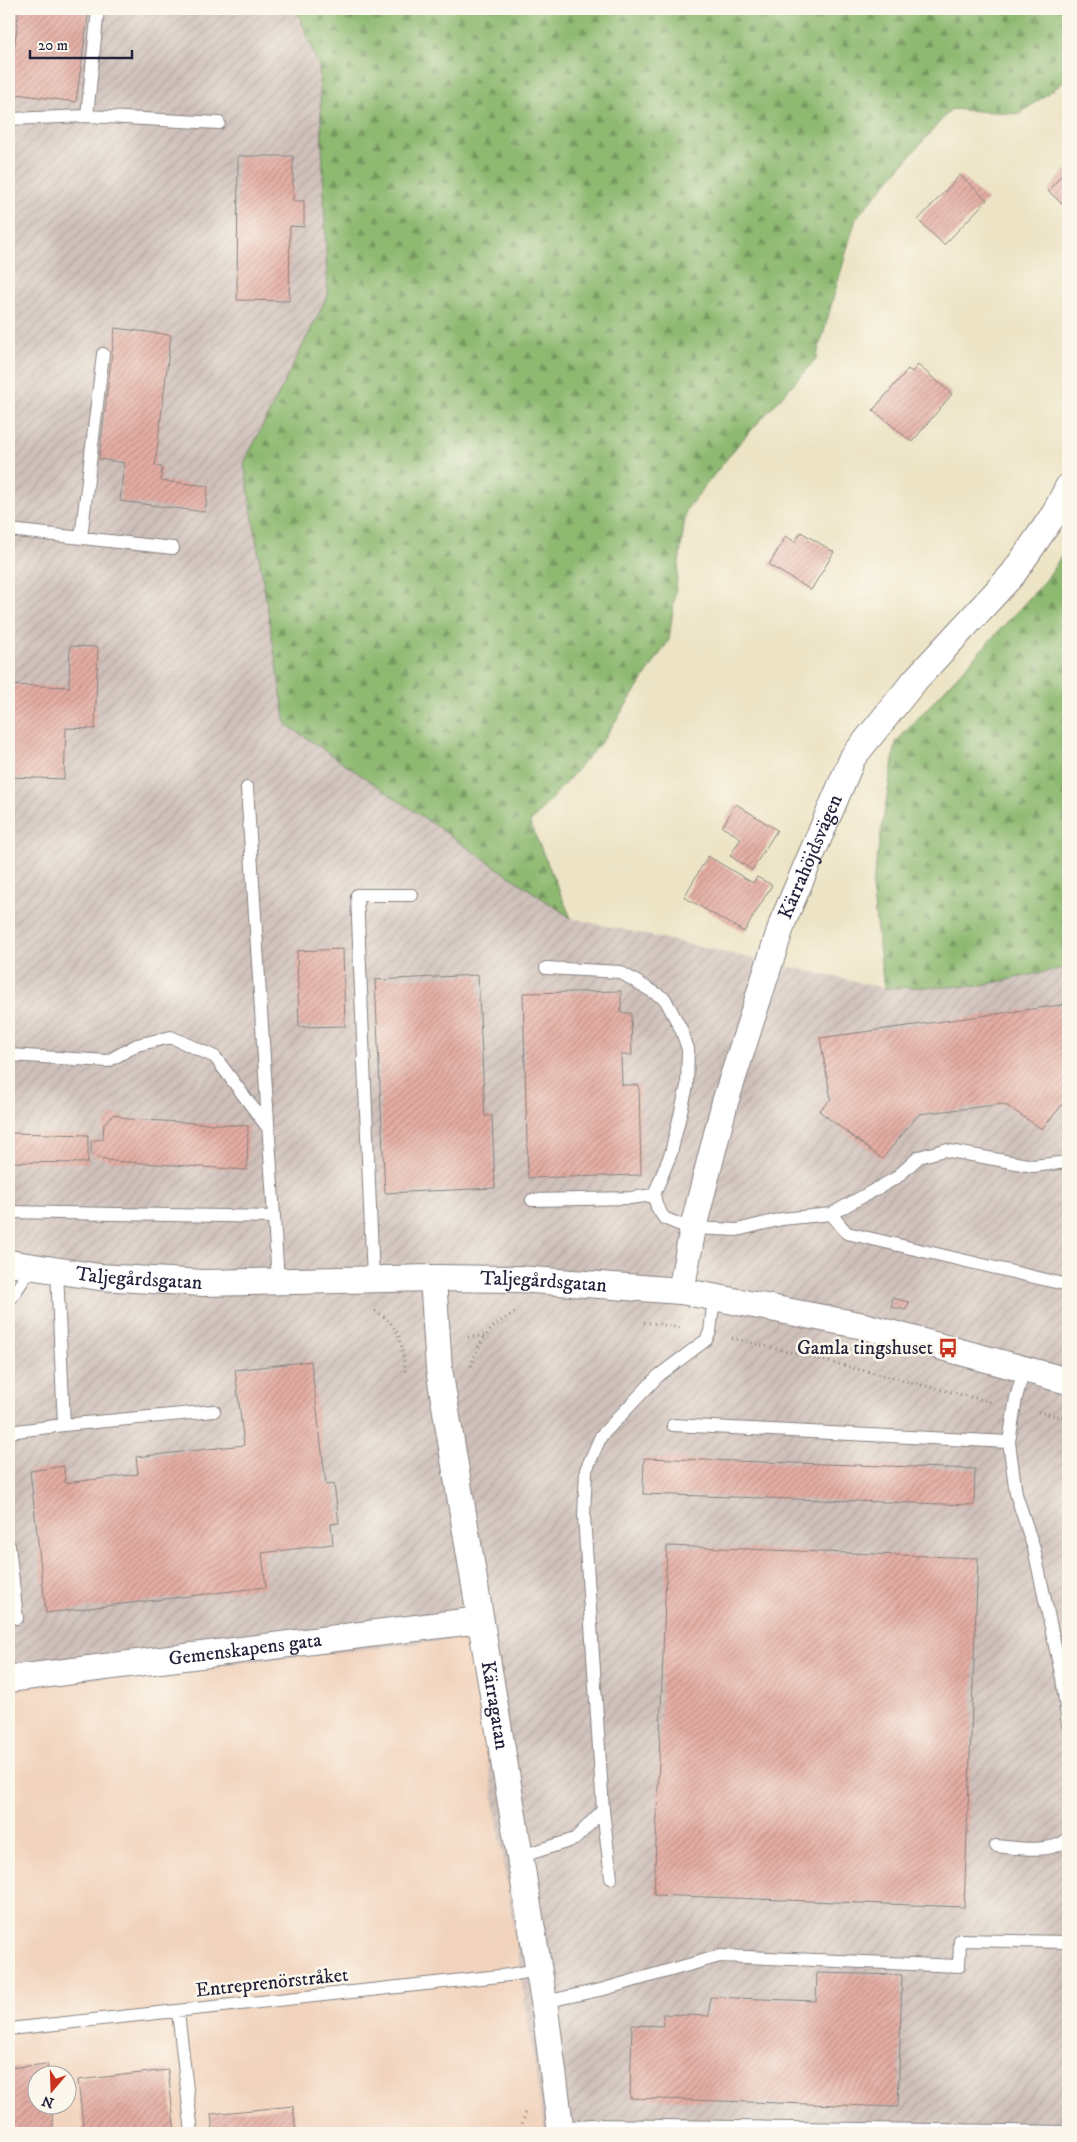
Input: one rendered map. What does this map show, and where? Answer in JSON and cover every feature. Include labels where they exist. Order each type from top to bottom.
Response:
[{"type":"street","name":"Kärrahöjdsvägen","points":[[681,1291],[693,1228],[724,1102],[783,921],[853,757],[916,679],[1013,574],[1055,513],[1068,488]]},
{"type":"street","name":"Taljegårdsgatan","points":[[33,1267],[99,1277],[203,1283],[433,1278],[575,1282],[681,1291],[864,1326],[1068,1381]]},
{"type":"street","name":"Kärragatan","points":[[433,1278],[439,1369],[544,2002],[560,2131]]},
{"type":"street","name":"Gemenskapens gata","points":[[9,1679],[480,1620]]},
{"type":"lane","points":[[87,116],[98,9]]},
{"type":"lane","points":[[9,119],[87,116],[219,123]]},
{"type":"lane","points":[[81,538],[102,354]]},
{"type":"lane","points":[[9,530],[173,548]]},
{"type":"lane","points":[[246,788],[278,1281]]},
{"type":"lane","points":[[373,1279],[357,895],[412,895]]},
{"type":"lane","points":[[546,968],[620,972],[665,999],[681,1029],[688,1049],[687,1086],[671,1153],[654,1195],[657,1207],[664,1218],[678,1224],[693,1228],[737,1230],[782,1219],[831,1214],[896,1178],[919,1157],[944,1150],[1033,1166],[1068,1162]]},
{"type":"lane","points":[[9,1055],[108,1061],[137,1045],[171,1037],[214,1057],[268,1128]]},
{"type":"lane","points":[[532,1200],[630,1198],[654,1195]]},
{"type":"lane","points":[[9,1212],[274,1217]]},
{"type":"lane","points":[[831,1214],[847,1232],[1068,1285]]},
{"type":"lane","points":[[9,1302],[33,1267]]},
{"type":"lane","points":[[33,1267],[64,1425]]},
{"type":"lane","points":[[610,1878],[603,1810],[584,1516],[586,1470],[601,1436],[658,1376],[706,1340],[710,1332],[714,1297]]},
{"type":"lane","points":[[1024,1369],[1014,1408],[1009,1442],[1016,1494],[1034,1550],[1062,1678],[1068,1724]]},
{"type":"lane","points":[[9,1432],[214,1411]]},
{"type":"lane","points":[[673,1425],[1009,1442]]},
{"type":"lane","points":[[9,1546],[17,1618]]},
{"type":"lane","points":[[519,1857],[575,1839],[603,1810]]},
{"type":"lane","points":[[996,1846],[1030,1850],[1063,1844],[1068,1839]]},
{"type":"lane","points":[[544,2002],[604,1989],[720,1956],[959,1966],[960,1940],[1068,1942]]},
{"type":"lane","name":"Entreprenörstråket","points":[[9,2029],[178,2012],[509,1975],[538,1970]]},
{"type":"lane","points":[[178,2012],[192,2133]]},
{"type":"lane","points":[[560,2131],[592,2125],[1068,2132]]},
{"type":"path","points":[[373,1279],[373,1310],[386,1317],[395,1328],[401,1339],[404,1361]]},
{"type":"path","points":[[485,1336],[502,1319],[522,1309]]},
{"type":"path","points":[[641,1321],[710,1332],[1014,1408],[1068,1418]]},
{"type":"shaded area","points":[[9,9],[297,9],[319,67],[328,295],[244,463],[286,724],[571,918],[884,988],[978,986],[1068,967],[1068,2133],[545,2133],[469,1638],[9,1688]]},
{"type":"shaded area","points":[[469,1638],[545,2133],[9,2133],[9,1688]]},
{"type":"green space","points":[[297,9],[1068,9],[1068,79],[1019,114],[951,109],[856,218],[816,359],[737,446],[686,510],[669,640],[603,740],[530,823],[571,918],[286,724],[244,463],[328,295],[319,67]]},
{"type":"green space","points":[[1068,546],[1068,967],[978,986],[884,988],[872,888],[896,742],[1046,580]]},
{"type":"building","points":[[19,9],[89,9],[76,102],[9,93]]},
{"type":"building","points":[[238,156],[293,156],[293,201],[304,201],[304,227],[290,226],[289,301],[237,300]]},
{"type":"building","points":[[1068,168],[1068,209],[1048,191]]},
{"type":"building","points":[[960,175],[987,200],[944,245],[918,220]]},
{"type":"building","points":[[115,328],[171,335],[155,466],[162,467],[161,481],[208,486],[205,512],[120,501],[124,463],[99,459]]},
{"type":"building","points":[[918,365],[952,394],[912,442],[873,410],[908,369],[912,372]]},
{"type":"building","points":[[801,532],[834,552],[811,590],[769,565],[786,536],[795,542]]},
{"type":"building","points":[[70,646],[98,647],[95,729],[66,728],[64,779],[9,777],[9,685],[69,687]]},
{"type":"building","points":[[736,804],[777,830],[752,870],[730,856],[741,838],[722,827]]},
{"type":"building","points":[[708,856],[753,883],[757,877],[772,885],[744,932],[684,897]]},
{"type":"building","points":[[343,949],[345,1026],[299,1027],[297,951]]},
{"type":"building","points":[[478,975],[485,1116],[492,1116],[495,1188],[385,1193],[375,980]]},
{"type":"building","points":[[621,991],[621,1013],[631,1013],[632,1055],[621,1055],[622,1085],[639,1085],[641,1175],[528,1178],[523,993]]},
{"type":"building","points":[[1068,1004],[1068,1098],[1042,1129],[1004,1104],[919,1114],[882,1159],[819,1111],[831,1099],[820,1038]]},
{"type":"building","points":[[114,1114],[128,1119],[248,1126],[247,1170],[112,1161],[91,1155],[91,1141],[103,1139],[104,1123]]},
{"type":"building","points":[[10,1133],[88,1135],[88,1163],[9,1162]]},
{"type":"building","points":[[893,1298],[909,1302],[906,1310],[891,1307]]},
{"type":"building","points":[[311,1361],[326,1485],[334,1484],[339,1523],[331,1524],[333,1544],[262,1553],[266,1587],[46,1613],[30,1471],[64,1466],[65,1483],[138,1474],[136,1457],[244,1445],[235,1370]]},
{"type":"building","points":[[644,1458],[975,1469],[974,1505],[643,1494]]},
{"type":"building","points":[[667,1546],[978,1558],[964,1907],[654,1895]]},
{"type":"building","points":[[817,1973],[902,1975],[898,2107],[630,2098],[632,2025],[663,2026],[663,2014],[709,2016],[710,1997],[816,2001]]},
{"type":"building","points":[[28,2066],[28,2114],[52,2114],[54,2133],[9,2133],[9,2068]]},
{"type":"building","points":[[168,2070],[175,2133],[84,2133],[78,2080]]},
{"type":"building","points":[[293,2106],[296,2133],[213,2133],[211,2114]]},
{"type":"place","name":"Gamla tingshuset","points":[[948,1348]]}]
